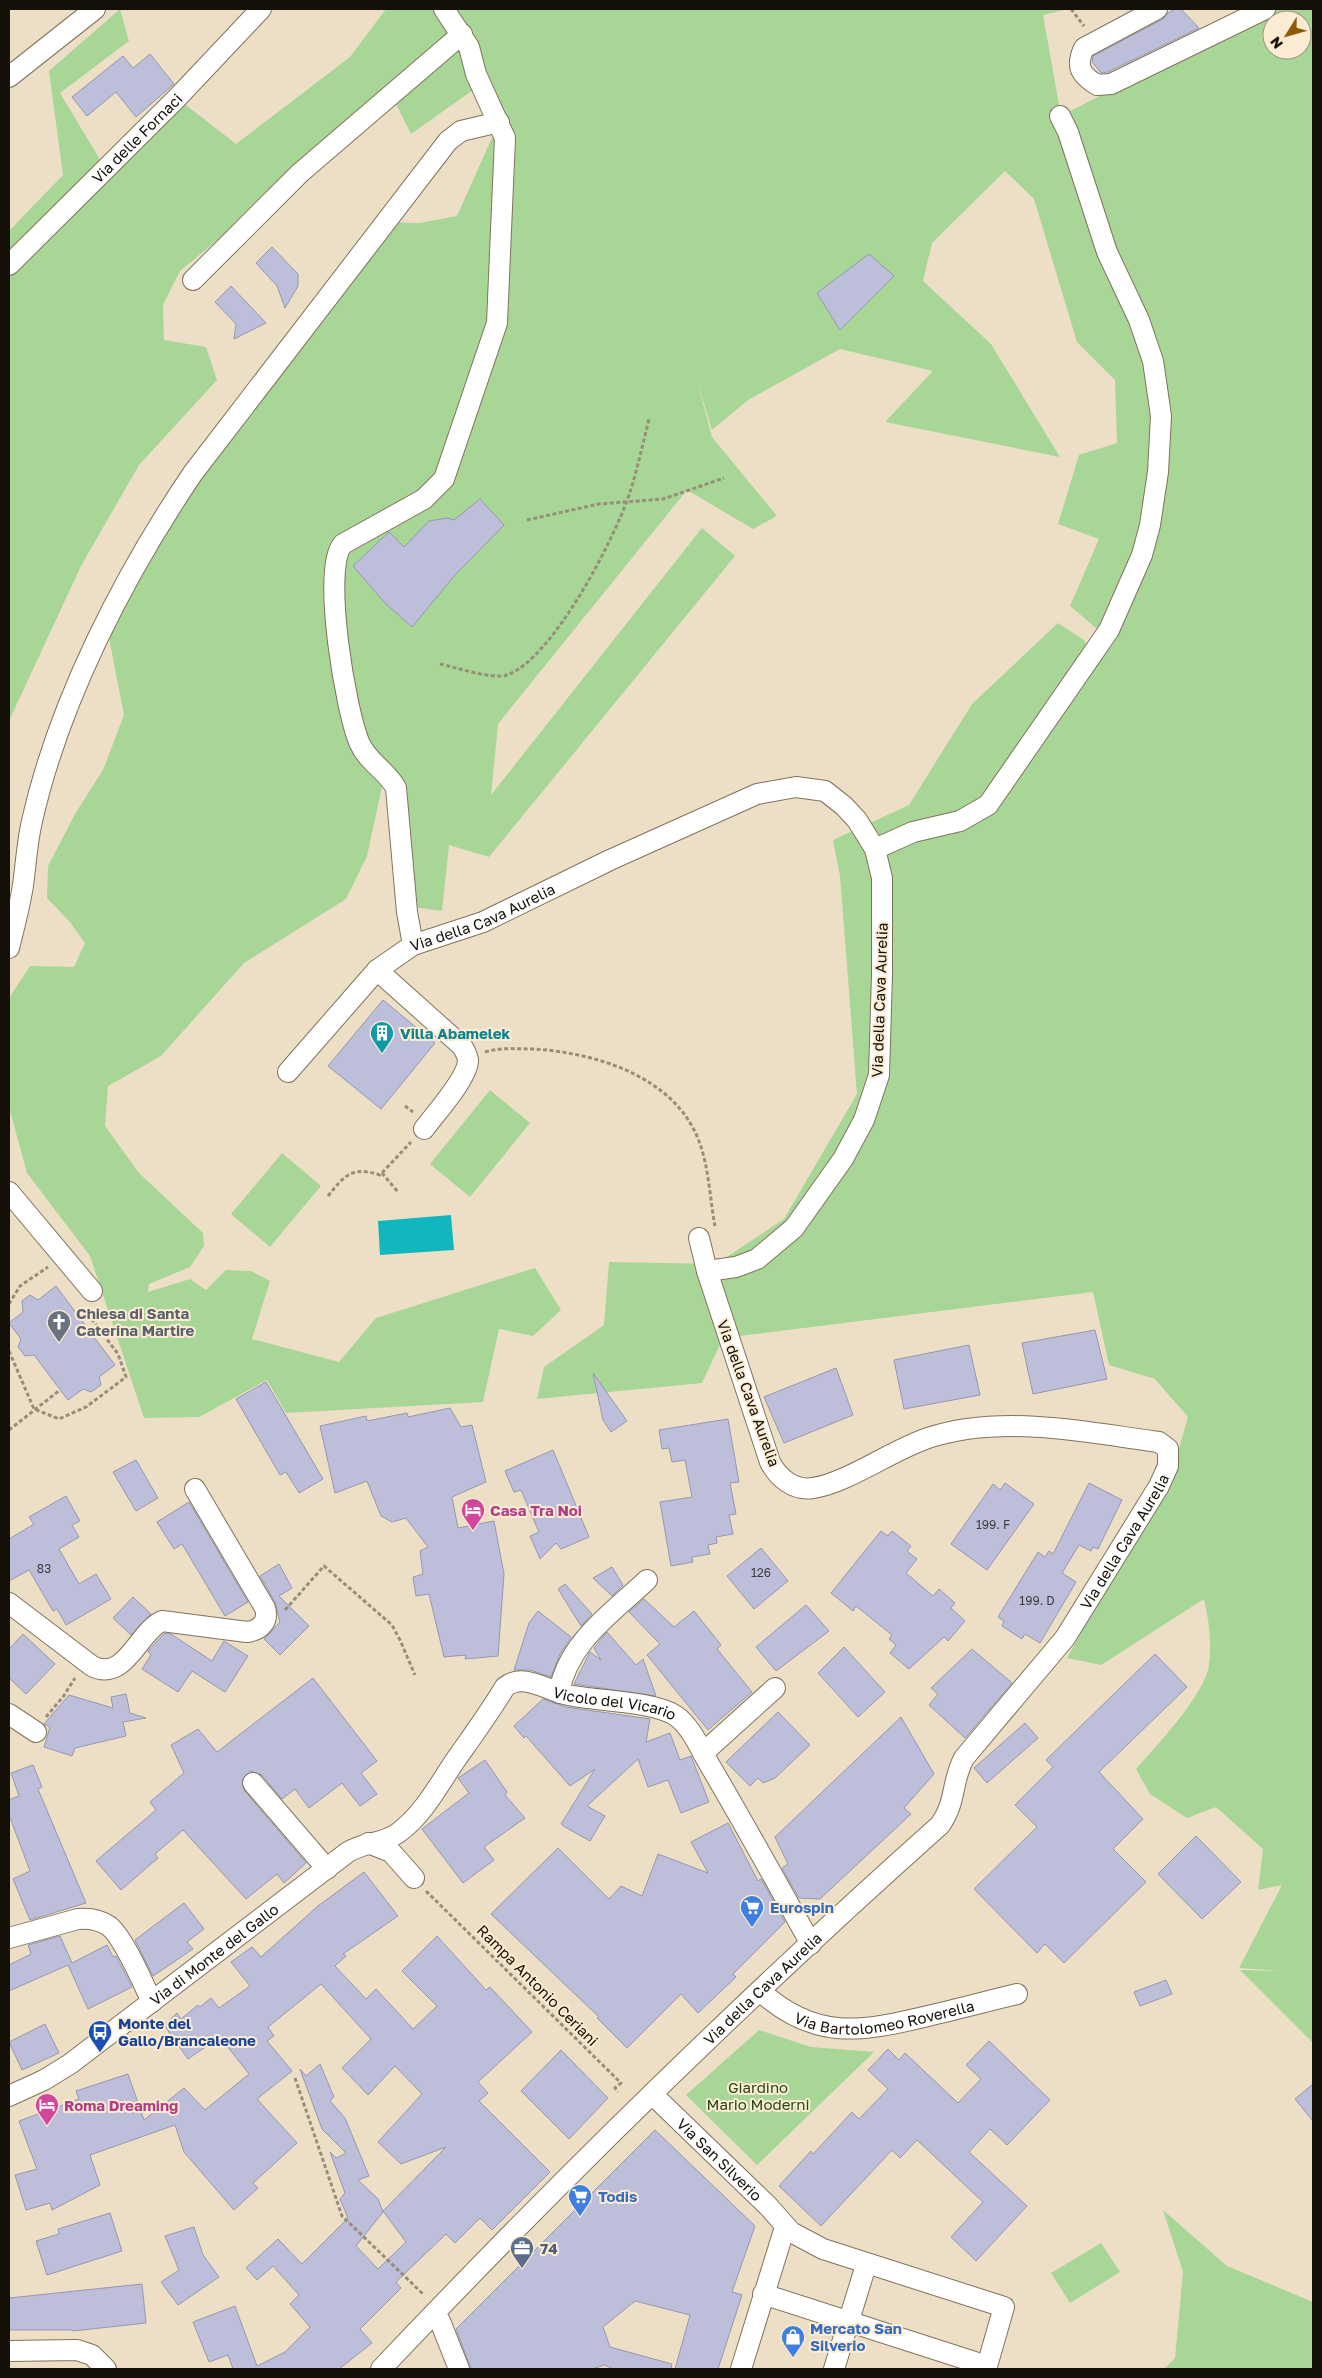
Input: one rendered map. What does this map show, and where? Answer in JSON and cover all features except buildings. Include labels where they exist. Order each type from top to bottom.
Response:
[{"type":"street","points":[[9,77],[95,9]]},
{"type":"street","name":"Via delle Fornaci","points":[[9,265],[262,9]]},
{"type":"street","points":[[413,945],[407,912],[396,788],[360,746],[344,681],[336,625],[334,561],[338,549],[343,544],[432,494],[444,479],[494,336],[499,310],[505,138],[478,80],[470,47],[444,9]]},
{"type":"street","points":[[1157,9],[1084,48],[1079,60],[1081,71],[1087,79],[1097,85],[1111,84],[1265,9]]},
{"type":"street","points":[[193,280],[300,172],[462,34]]},
{"type":"street","points":[[875,849],[913,832],[960,821],[988,805],[1110,630],[1142,555],[1150,524],[1158,472],[1161,416],[1153,361],[1139,320],[1107,252],[1068,132],[1060,116]]},
{"type":"street","points":[[9,948],[23,887],[31,823],[54,747],[83,673],[106,624],[161,521],[193,473],[448,141],[461,131],[499,122]]},
{"type":"street","name":"Via della Cava Aurelia","points":[[288,1072],[377,970],[413,945],[483,922],[602,864],[757,794],[796,787],[825,791],[844,806],[857,820],[875,849],[882,878],[879,1075],[864,1120],[843,1159],[794,1228],[757,1259],[736,1267],[707,1271],[770,1462],[779,1474],[795,1486],[813,1488],[832,1482],[904,1447],[930,1438],[954,1432],[1016,1427],[1049,1428],[1161,1442],[1168,1449],[1169,1457],[1168,1466],[1159,1486],[1065,1638],[964,1758],[954,1780],[951,1807],[940,1825],[760,1991],[652,2094],[381,2369]]},
{"type":"street","points":[[857,820],[886,832],[913,832]]},
{"type":"street","points":[[377,970],[462,1046],[467,1057],[468,1064],[456,1087],[424,1128]]},
{"type":"street","points":[[9,1192],[88,1300]]},
{"type":"street","points":[[707,1271],[708,1235]]},
{"type":"street","points":[[9,1603],[100,1670],[112,1669],[122,1662],[150,1629],[162,1621],[247,1632],[255,1630],[265,1622],[266,1614],[264,1608],[195,1489]]},
{"type":"street","points":[[559,1693],[564,1671],[576,1649],[647,1580]]},
{"type":"street","name":"Vicolo del Vicario","points":[[368,1843],[396,1834],[416,1817],[510,1683],[526,1681],[559,1693],[646,1707],[672,1714],[684,1724],[703,1753],[811,1944]]},
{"type":"street","points":[[703,1753],[775,1688]]},
{"type":"street","points":[[9,1714],[36,1732]]},
{"type":"street","points":[[253,1783],[327,1869]]},
{"type":"street","points":[[368,1843],[391,1852],[414,1878]]},
{"type":"street","name":"Via di Monte del Gallo","points":[[9,2096],[62,2070],[354,1848],[368,1843]]},
{"type":"street","points":[[9,1938],[78,1919],[87,1918],[102,1922],[115,1932],[152,2002]]},
{"type":"street","name":"Via Bartolomeo Roverella","points":[[760,1991],[790,2015],[822,2026],[848,2030],[902,2022],[1017,1994]]},
{"type":"street","name":"Via San Silverio","points":[[652,2094],[768,2206],[785,2227],[822,2249],[866,2265],[1004,2307],[987,2366],[849,2320]]},
{"type":"street","points":[[741,2369],[785,2227]]},
{"type":"street","points":[[834,2369],[866,2265]]},
{"type":"street","points":[[764,2294],[849,2320]]},
{"type":"street","points":[[434,2314],[440,2321],[459,2369]]},
{"type":"street","points":[[9,2351],[77,2350],[92,2355],[106,2369]]},
{"type":"path","points":[[440,664],[504,676],[516,671],[530,660],[547,640],[582,591],[601,557],[626,500],[649,420]]},
{"type":"path","points":[[527,520],[599,504],[663,498],[724,478]]},
{"type":"path","points":[[467,1057],[499,1048],[562,1051],[609,1062],[655,1086],[672,1100],[689,1122],[700,1143],[708,1235]]},
{"type":"path","points":[[405,1106],[412,1112]]},
{"type":"path","points":[[328,1196],[349,1173],[358,1171],[380,1175],[424,1128]]},
{"type":"path","points":[[382,1173],[398,1192]]},
{"type":"path","points":[[9,1304],[20,1286],[51,1264]]},
{"type":"path","points":[[9,1351],[34,1409],[59,1419],[86,1407],[126,1377],[118,1354],[88,1300]]},
{"type":"path","points":[[9,1430],[60,1390]]},
{"type":"path","points":[[285,1611],[324,1566],[392,1625],[415,1675]]},
{"type":"path","points":[[36,1732],[70,1687],[84,1660]]},
{"type":"path","name":"Rampa Antonio Ceriani","points":[[430,1895],[622,2083],[615,2088],[618,2092]]},
{"type":"path","points":[[295,2078],[342,2216],[423,2294]]},
{"type":"green space","points":[[120,9],[129,41],[60,93],[105,168],[177,98],[236,144],[350,57],[386,9],[1069,9],[1043,15],[1061,116],[1262,11],[1262,60],[1312,60],[1312,10],[1264,10],[1313,9],[1313,2043],[1240,1970],[1281,1971],[1239,1968],[1282,1885],[1258,1890],[1263,1849],[1216,1807],[1187,1818],[1150,1794],[1136,1769],[1178,1720],[1198,1691],[1205,1677],[1209,1665],[1210,1640],[1204,1599],[1101,1665],[1067,1658],[1174,1466],[1188,1417],[1155,1379],[1109,1365],[1093,1292],[723,1338],[702,1383],[537,1399],[544,1367],[604,1325],[609,1262],[716,1264],[784,1219],[857,1094],[840,876],[833,840],[909,805],[972,704],[1058,623],[1084,640],[1096,666],[1114,643],[1070,606],[1099,539],[1058,524],[1079,455],[1117,443],[1115,380],[1077,342],[1034,199],[1005,171],[932,243],[923,281],[991,344],[1060,457],[885,422],[933,371],[840,349],[748,400],[712,430],[698,384],[712,437],[777,516],[753,529],[687,490],[498,724],[491,795],[702,528],[735,556],[489,857],[449,845],[442,911],[400,905],[403,780],[385,773],[367,856],[346,899],[244,963],[161,1056],[108,1086],[105,1126],[139,1173],[203,1233],[204,1246],[190,1267],[149,1284],[148,1292],[190,1279],[206,1290],[226,1270],[251,1271],[270,1281],[252,1339],[339,1362],[376,1318],[535,1268],[561,1310],[533,1336],[499,1329],[483,1402],[286,1413],[267,1380],[199,1417],[144,1418],[90,1256],[27,1173],[9,1107],[9,1006],[11,995],[30,966],[74,967],[85,943],[69,921],[47,898],[48,866],[75,814],[103,770],[124,715],[106,623],[141,556],[386,222],[420,223],[457,216],[499,122],[480,85],[411,134],[392,96],[180,271],[163,305],[164,340],[206,347],[217,380],[139,465],[81,566],[9,721],[9,231],[63,175],[49,71]]},
{"type":"green space","points":[[490,1090],[530,1123],[470,1197],[430,1164]]},
{"type":"green space","points":[[282,1153],[321,1186],[270,1247],[231,1214]]},
{"type":"green space","name":"Giardino Mario Moderni","points":[[759,2030],[811,2047],[874,2052],[757,2165],[686,2095]]},
{"type":"green space","points":[[1163,2210],[1227,2266],[1313,2302],[1313,2369],[1164,2369],[1175,2358],[1183,2272]]},
{"type":"green space","points":[[1101,2243],[1120,2272],[1070,2303],[1051,2273]]},
{"type":"water","points":[[451,1215],[454,1250],[380,1255],[378,1221]]},
{"type":"place","name":"Villa Abamelek","points":[[382,1054]]},
{"type":"place","name":"Chiesa di Santa Caterina Martire","points":[[59,1343]]},
{"type":"place","name":"Casa Tra Noi","points":[[473,1531]]},
{"type":"place","name":"Eurospin","points":[[752,1928]]},
{"type":"place","name":"Monte del Gallo/Brancaleone","points":[[100,2053]]},
{"type":"place","name":"Roma Dreaming","points":[[47,2126]]},
{"type":"place","name":"Todis","points":[[580,2217]]},
{"type":"place","name":"74","points":[[522,2269]]},
{"type":"place","name":"Mercato San Silverio","points":[[793,2358]]}]
